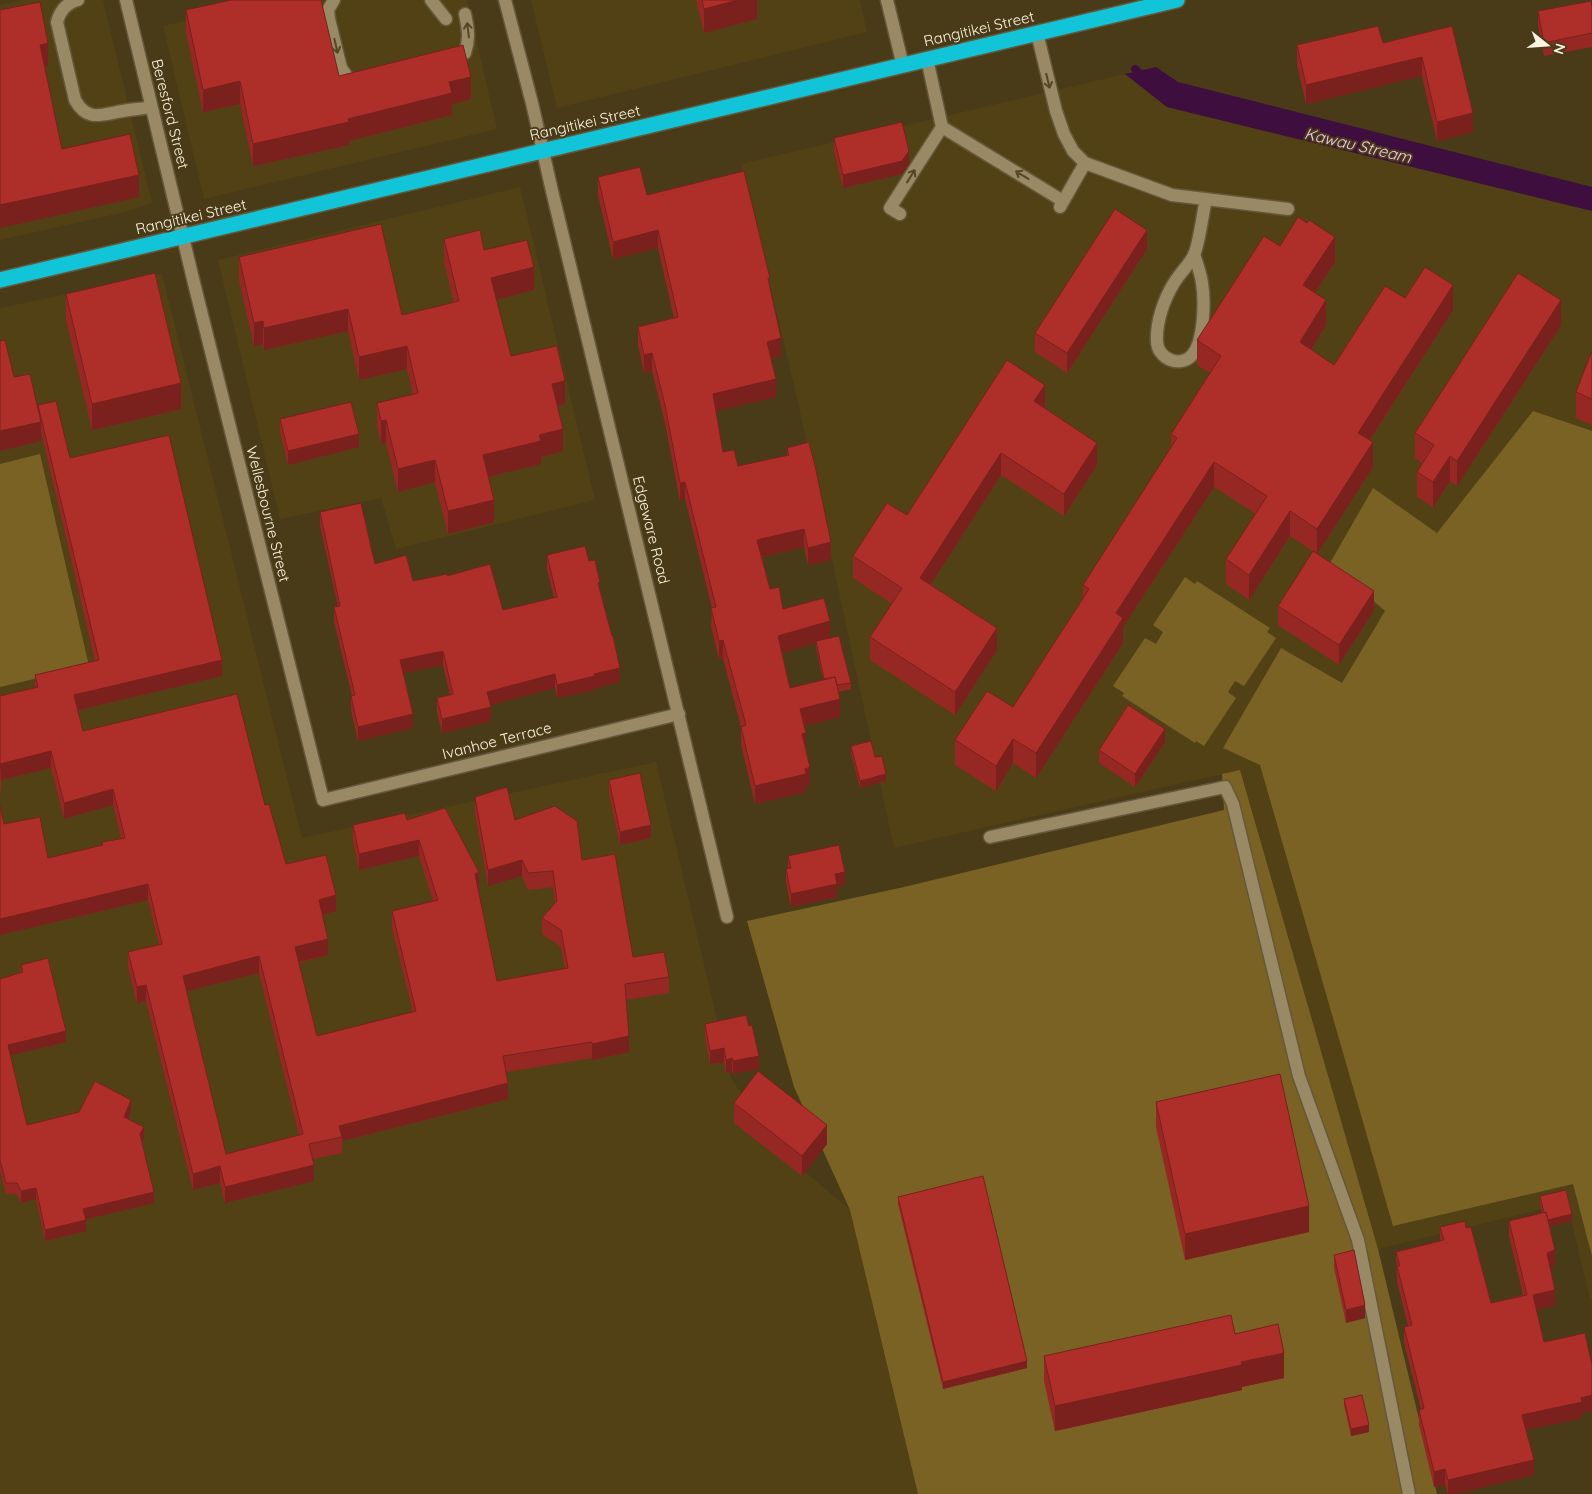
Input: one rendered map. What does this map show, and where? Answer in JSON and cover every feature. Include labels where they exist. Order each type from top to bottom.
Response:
[{"type":"highway","name":"Rangitikei Street","points":[[0,280],[1177,0]]},
{"type":"street","points":[[78,0],[67,5],[62,10],[57,22],[78,106],[90,115],[97,116],[151,108]]},
{"type":"street","name":"Beresford Street","points":[[126,0],[183,236]]},
{"type":"street","points":[[334,0],[328,10],[329,20],[341,68],[348,78],[360,81],[374,80]]},
{"type":"street","points":[[431,0],[446,19]]},
{"type":"street","name":"Edgeware Road","points":[[505,0],[543,150],[727,917]]},
{"type":"street","points":[[887,0],[903,66]]},
{"type":"street","points":[[437,64],[453,60],[465,53],[469,43],[469,30],[465,14]]},
{"type":"street","points":[[1037,33],[1056,111],[1064,134],[1073,151],[1085,164],[1172,195],[1288,209]]},
{"type":"street","points":[[900,214],[890,208],[926,161],[942,127],[927,59]]},
{"type":"street","points":[[942,127],[1061,204],[1085,164]]},
{"type":"street","points":[[1194,254],[1202,283],[1204,307],[1200,340],[1189,358],[1172,360],[1166,358],[1160,351],[1157,341],[1157,328],[1173,284],[1194,254],[1206,199]]},
{"type":"street","name":"Wellesbourne Street","points":[[183,236],[323,800]]},
{"type":"street","name":"Ivanhoe Terrace","points":[[323,800],[679,714]]},
{"type":"street","points":[[990,837],[1225,787],[1234,804],[1299,1076],[1358,1240],[1409,1494]]},
{"type":"shaded area","points":[[22,0],[103,0],[152,203],[125,212],[0,240],[0,5]]},
{"type":"shaded area","points":[[271,0],[467,0],[497,129],[204,199],[163,26]]},
{"type":"shaded area","points":[[531,0],[860,0],[867,32],[557,108]]},
{"type":"shaded area","points":[[1125,74],[1167,107],[1592,211],[1592,1299],[1590,1299],[1567,1203],[1378,1249],[1240,770],[894,848],[798,402],[741,164]]},
{"type":"shaded area","points":[[520,187],[595,500],[396,549],[381,498],[280,519],[218,260]]},
{"type":"shaded area","points":[[162,274],[302,838],[656,762],[731,1078],[781,1151],[850,1210],[918,1494],[0,1494],[0,308]]},
{"type":"shaded area","points":[[1533,411],[1592,431],[1592,1256],[1573,1184],[1393,1226],[1260,765],[1223,748],[1281,648],[1342,683],[1385,611],[1330,563],[1373,488],[1437,533]]},
{"type":"shaded area","points":[[40,454],[89,666],[0,687],[0,464]]},
{"type":"shaded area","points":[[1185,577],[1195,584],[1197,581],[1270,628],[1267,632],[1276,638],[1244,686],[1235,681],[1228,692],[1236,698],[1204,746],[1196,741],[1195,743],[1122,696],[1124,693],[1113,686],[1145,638],[1156,644],[1163,632],[1153,625]]},
{"type":"shaded area","points":[[1240,770],[1378,1249],[1437,1494],[918,1494],[850,1210],[794,1087],[747,921],[904,887],[1224,810],[1222,774]]},
{"type":"water","points":[[1156,67],[1178,82],[1592,187],[1592,211],[1167,107],[1125,74]]},
{"type":"building","points":[[231,0],[321,0],[339,76],[463,45],[471,77],[449,82],[452,93],[348,119],[349,122],[253,144],[240,81],[203,90],[186,10]]},
{"type":"building","points":[[702,0],[738,0],[704,9]]},
{"type":"building","points":[[1591,1],[1592,33],[1544,43],[1538,11]]},
{"type":"building","points":[[40,2],[48,43],[40,45],[62,149],[130,134],[139,175],[0,205],[0,10]]},
{"type":"building","points":[[1378,26],[1383,43],[1452,26],[1473,113],[1437,122],[1422,57],[1306,85],[1297,45]]},
{"type":"building","points":[[902,122],[909,151],[902,161],[843,175],[834,138]]},
{"type":"building","points":[[640,167],[647,195],[744,171],[770,278],[768,278],[781,338],[767,342],[776,379],[713,394],[723,452],[734,450],[738,466],[789,455],[787,448],[809,442],[831,542],[808,548],[804,529],[757,540],[770,589],[779,587],[783,609],[824,598],[830,621],[778,636],[790,688],[835,677],[840,699],[800,709],[806,733],[802,734],[810,767],[805,769],[806,774],[755,786],[741,727],[746,725],[723,640],[719,641],[711,608],[716,607],[685,482],[680,483],[665,405],[652,353],[644,355],[638,327],[678,317],[658,230],[613,242],[598,177]]},
{"type":"building","points":[[1115,209],[1147,230],[1067,353],[1035,333]]},
{"type":"building","points":[[1298,217],[1307,223],[1309,220],[1335,237],[1303,285],[1326,300],[1300,342],[1334,365],[1385,286],[1405,298],[1425,267],[1453,285],[1358,433],[1373,442],[1317,529],[1290,511],[1249,575],[1226,559],[1267,496],[1214,462],[1116,613],[1123,618],[1036,753],[1013,739],[996,766],[955,740],[987,691],[1013,707],[1089,589],[1083,585],[1177,438],[1171,434],[1221,356],[1197,340],[1264,236],[1280,246]]},
{"type":"building","points":[[381,224],[402,315],[459,301],[444,239],[480,230],[484,250],[527,240],[534,267],[491,278],[511,356],[557,346],[565,381],[552,384],[563,429],[539,435],[541,441],[483,455],[494,500],[448,511],[435,460],[398,469],[386,420],[381,421],[377,403],[418,393],[407,346],[359,357],[348,309],[264,328],[263,321],[254,323],[239,257]]},
{"type":"building","points":[[155,273],[181,383],[92,404],[66,294]]},
{"type":"building","points":[[1518,273],[1561,300],[1457,461],[1450,456],[1433,482],[1417,472],[1434,445],[1415,433]]},
{"type":"building","points":[[5,340],[14,377],[30,374],[41,422],[0,431],[0,341]]},
{"type":"building","points":[[1592,351],[1592,399],[1576,392]]},
{"type":"building","points":[[1007,360],[1045,385],[1034,401],[1097,443],[1064,494],[1001,453],[920,578],[997,628],[955,692],[870,637],[902,588],[853,556],[887,503],[907,515]]},
{"type":"building","points":[[56,401],[70,458],[169,435],[222,660],[74,695],[83,731],[237,694],[265,805],[269,804],[286,864],[326,855],[336,895],[319,900],[328,939],[295,947],[317,1036],[416,1011],[392,911],[438,900],[419,840],[359,854],[353,825],[405,813],[407,820],[445,808],[479,872],[475,874],[497,981],[568,968],[561,930],[542,918],[557,901],[553,871],[528,873],[522,860],[488,870],[475,797],[507,787],[515,820],[555,806],[577,821],[582,860],[615,854],[633,957],[664,952],[669,977],[625,984],[629,1036],[592,1044],[592,1042],[503,1056],[508,1083],[339,1126],[342,1137],[309,1144],[314,1165],[225,1187],[220,1166],[193,1174],[146,985],[137,987],[128,952],[162,944],[148,884],[0,919],[0,806],[4,824],[40,817],[48,858],[103,845],[102,842],[125,838],[113,789],[64,803],[51,751],[0,764],[0,696],[38,687],[35,675],[99,660],[38,405]],"holes":[[[259,956],[303,1134],[226,1154],[183,976]]]},
{"type":"building","points":[[351,402],[359,434],[288,451],[280,419]]},
{"type":"building","points":[[361,503],[375,564],[406,555],[413,581],[447,574],[447,576],[490,564],[503,610],[557,597],[547,555],[585,546],[589,561],[595,560],[600,582],[598,583],[620,668],[557,685],[555,674],[487,692],[491,707],[442,719],[437,698],[453,694],[443,651],[400,660],[413,714],[358,727],[351,696],[355,695],[334,607],[340,606],[320,512]]},
{"type":"building","points":[[1313,551],[1374,591],[1339,645],[1278,606]]},
{"type":"building","points":[[839,636],[851,683],[837,685],[835,677],[824,679],[816,641]]},
{"type":"building","points":[[1128,705],[1165,729],[1135,774],[1099,750]]},
{"type":"building","points":[[871,741],[875,757],[882,756],[886,774],[860,781],[851,746]]},
{"type":"building","points":[[640,773],[651,825],[620,832],[609,780]]},
{"type":"building","points":[[839,845],[845,872],[835,874],[837,884],[791,894],[786,869],[791,868],[788,856]]},
{"type":"building","points":[[48,958],[66,1031],[8,1045],[27,1125],[79,1112],[95,1081],[131,1100],[124,1117],[144,1127],[140,1134],[154,1192],[83,1209],[86,1220],[45,1230],[36,1188],[21,1191],[17,1183],[6,1183],[0,1160],[0,979],[23,972],[21,965]]},
{"type":"building","points":[[746,1015],[749,1026],[752,1025],[759,1056],[733,1061],[732,1058],[726,1060],[724,1048],[710,1051],[705,1024]]},
{"type":"building","points":[[758,1071],[827,1125],[802,1156],[734,1103]]},
{"type":"building","points":[[1280,1074],[1309,1206],[1185,1234],[1156,1102]]},
{"type":"building","points":[[983,1176],[1027,1361],[943,1382],[898,1197]]},
{"type":"building","points":[[1566,1190],[1572,1214],[1548,1220],[1546,1212],[1544,1213],[1540,1196]]},
{"type":"building","points":[[1546,1212],[1555,1250],[1547,1253],[1555,1290],[1533,1295],[1544,1342],[1585,1333],[1592,1365],[1592,1395],[1581,1398],[1582,1402],[1522,1415],[1534,1460],[1448,1480],[1445,1469],[1434,1472],[1419,1410],[1424,1408],[1404,1327],[1412,1325],[1397,1266],[1400,1266],[1396,1252],[1444,1240],[1440,1227],[1465,1221],[1466,1228],[1471,1227],[1491,1303],[1527,1295],[1509,1221]]},
{"type":"building","points":[[1354,1250],[1365,1305],[1346,1310],[1334,1255]]},
{"type":"building","points":[[1231,1315],[1235,1334],[1278,1324],[1284,1353],[1241,1362],[1242,1365],[1055,1406],[1044,1356]]},
{"type":"building","points":[[1362,1395],[1369,1425],[1351,1429],[1344,1399]]},
{"type":"waterway","name":"Kawau Stream","points":[[1135,69],[1145,78]]}]
